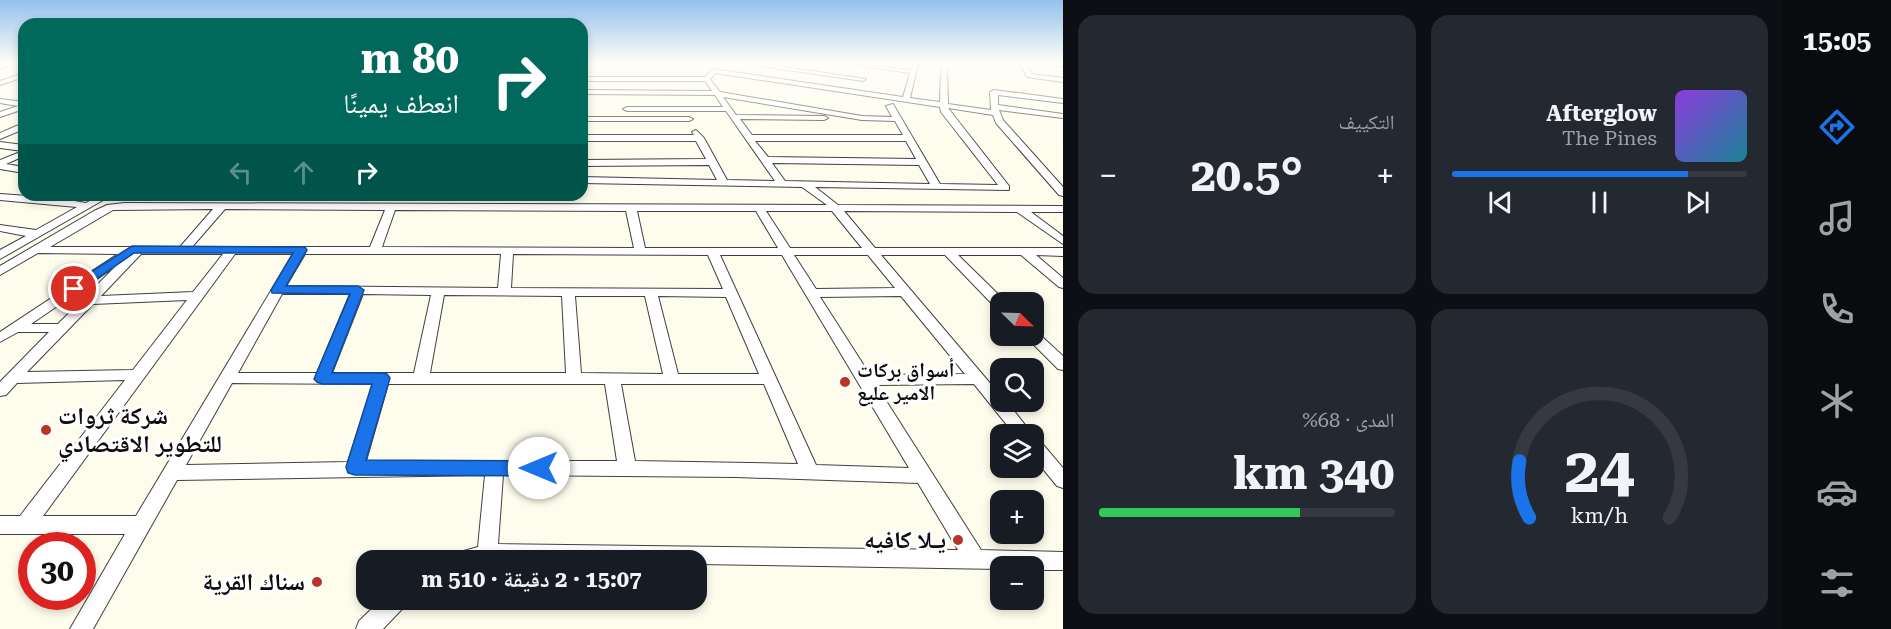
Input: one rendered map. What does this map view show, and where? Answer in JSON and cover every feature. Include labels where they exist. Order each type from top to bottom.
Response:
[{"type":"street","points":[[621,92],[631,119]]},
{"type":"street","points":[[654,92],[715,93],[862,118]]},
{"type":"street","points":[[797,92],[890,106],[946,110],[995,110],[1061,118]]},
{"type":"street","points":[[858,92],[906,100],[946,110]]},
{"type":"street","points":[[906,100],[908,92]]},
{"type":"street","points":[[588,180],[1006,188],[946,110],[945,92]]},
{"type":"street","points":[[994,92],[995,110],[1005,129],[1063,193]]},
{"type":"street","points":[[997,92],[1063,101]]},
{"type":"street","points":[[715,93],[782,184]]},
{"type":"street","points":[[0,101],[18,104]]},
{"type":"street","points":[[721,101],[771,102]]},
{"type":"street","points":[[890,106],[936,186]]},
{"type":"street","points":[[0,115],[18,108]]},
{"type":"street","points":[[627,109],[727,109]]},
{"type":"street","points":[[683,109],[724,183]]},
{"type":"street","points":[[588,117],[689,119]]},
{"type":"street","points":[[733,117],[897,119]]},
{"type":"street","points":[[0,136],[18,128]]},
{"type":"street","points":[[588,138],[700,138]]},
{"type":"street","points":[[748,138],[908,138]]},
{"type":"street","points":[[0,145],[18,147]]},
{"type":"street","points":[[18,156],[3,162],[0,166],[18,169]]},
{"type":"street","points":[[764,160],[922,162]]},
{"type":"street","points":[[588,162],[713,162]]},
{"type":"street","points":[[805,184],[830,202],[1016,424]]},
{"type":"street","points":[[0,197],[18,198]]},
{"type":"street","points":[[57,201],[88,206]]},
{"type":"street","points":[[0,255],[97,201]]},
{"type":"street","points":[[183,250],[222,206]]},
{"type":"street","points":[[0,271],[111,207],[1063,209]]},
{"type":"street","points":[[375,250],[391,207]]},
{"type":"street","points":[[631,208],[640,250]]},
{"type":"street","points":[[759,208],[975,559]]},
{"type":"street","points":[[1020,209],[1063,241]]},
{"type":"street","points":[[0,228],[38,234]]},
{"type":"street","points":[[36,250],[1063,252]]},
{"type":"street","points":[[0,392],[90,300],[135,250]]},
{"type":"street","points":[[0,338],[135,250]]},
{"type":"street","points":[[25,525],[232,250]]},
{"type":"street","points":[[81,629],[301,250]]},
{"type":"street","points":[[504,291],[507,250]]},
{"type":"street","points":[[712,250],[810,471]]},
{"type":"street","points":[[947,251],[990,294]]},
{"type":"street","points":[[1023,251],[1063,284]]},
{"type":"street","points":[[277,290],[732,292]]},
{"type":"street","points":[[322,379],[358,290]]},
{"type":"street","points":[[422,378],[438,291]]},
{"type":"street","points":[[568,292],[574,379]]},
{"type":"street","points":[[650,292],[672,378]]},
{"type":"street","points":[[812,293],[906,292]]},
{"type":"street","points":[[90,300],[197,296]]},
{"type":"street","points":[[16,328],[62,328]]},
{"type":"street","points":[[1043,346],[1063,366]]},
{"type":"street","points":[[13,378],[138,375]]},
{"type":"street","points":[[226,378],[769,379]]},
{"type":"street","points":[[355,467],[382,378]]},
{"type":"street","points":[[612,378],[627,469]]},
{"type":"street","points":[[865,380],[978,379]]},
{"type":"street","points":[[1044,458],[1062,479]]},
{"type":"street","points":[[171,473],[355,467],[810,471],[924,476]]},
{"type":"street","points":[[487,550],[495,468]]},
{"type":"street","points":[[0,525],[142,525]]},
{"type":"street","points":[[707,555],[1063,561]]},
{"type":"street","points":[[367,629],[386,610]]},
{"type":"place","name":"أسواق بركات الامير عليع","points":[[845,382]]},
{"type":"place","name":"شركة ثروات للتطوير الاقتصادي","points":[[46,430]]},
{"type":"place","name":"يـلا كافيه","points":[[958,540]]},
{"type":"place","name":"سناك القرية","points":[[317,582]]},
{"type":"route","points":[[74,289],[132,250],[301,250],[277,290],[358,290],[322,379],[382,378],[355,467],[539,468]]}]
